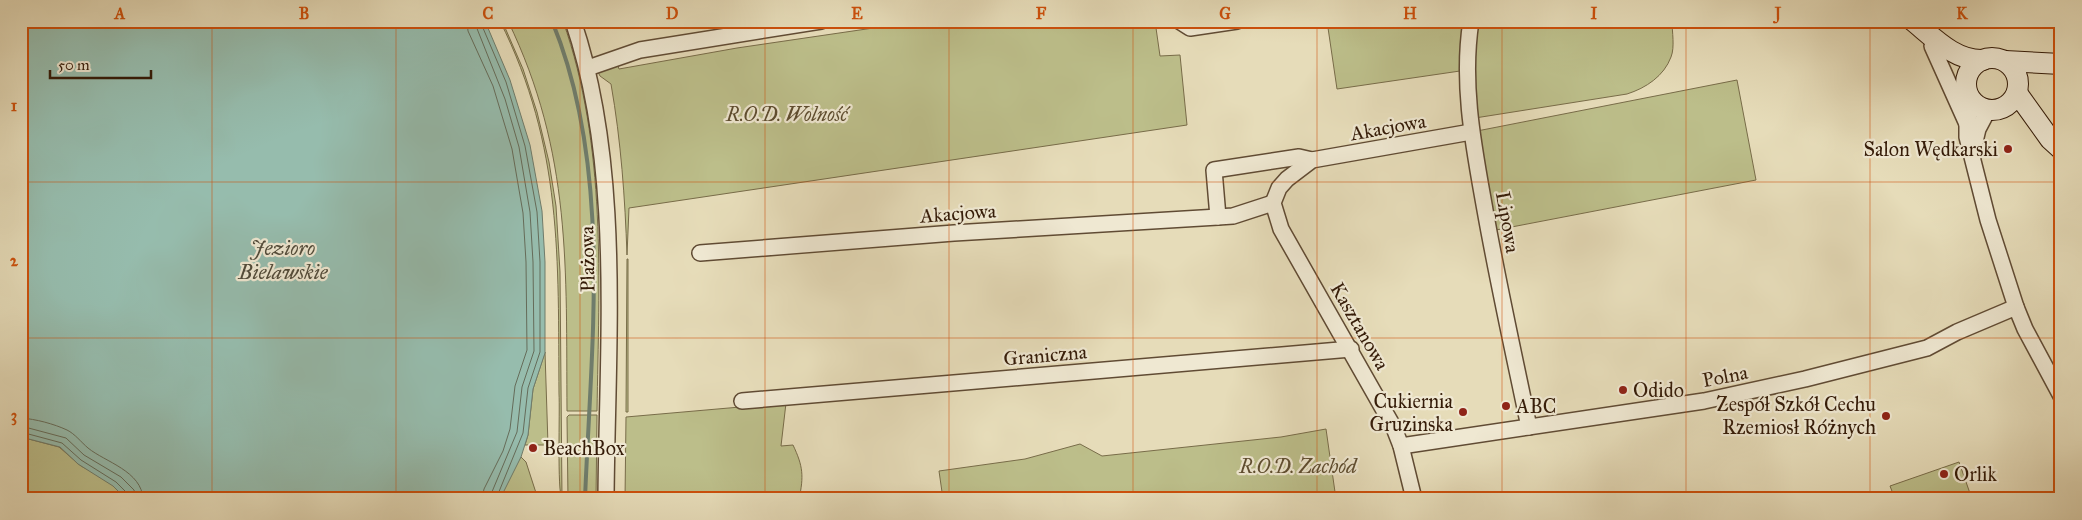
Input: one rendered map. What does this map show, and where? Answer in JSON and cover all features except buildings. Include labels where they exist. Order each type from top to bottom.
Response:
[{"type":"main road","points":[[1913,21],[1932,46],[1981,100],[2056,144]]},
{"type":"main road","points":[[1913,21],[1956,54],[1970,60],[1998,59],[2055,64]]},
{"type":"main road","points":[[1981,100],[1972,69],[1983,60]]},
{"type":"main road","points":[[2005,61],[2016,72],[2017,90],[2056,144]]},
{"type":"main road","points":[[1981,100],[2007,106],[2017,90],[2036,70],[2055,64]]},
{"type":"street","name":"Plażowa","points":[[573,21],[588,68],[598,124],[607,227],[606,499]]},
{"type":"street","points":[[588,68],[640,50],[821,21]]},
{"type":"street","points":[[1178,21],[1190,28],[1237,21]]},
{"type":"street","name":"Lipowa","points":[[1471,21],[1468,61],[1470,132],[1505,319],[1529,427]]},
{"type":"street","points":[[1932,46],[1966,124],[1988,220],[2016,307],[2025,330],[2061,396]]},
{"type":"street","points":[[1966,124],[1981,100]]},
{"type":"street","points":[[1972,156],[1978,129],[1981,100]]},
{"type":"street","name":"Akacjowa","points":[[1218,217],[1214,170],[1299,158],[1312,160],[1470,132]]},
{"type":"street","name":"Akacjowa","points":[[700,253],[954,232],[1233,216],[1273,203],[1279,188],[1287,179],[1312,160]]},
{"type":"street","name":"Kasztanowa","points":[[1273,203],[1281,229],[1351,349],[1394,428],[1401,446],[1414,499]]},
{"type":"street","name":"Polna","points":[[1401,446],[1704,401],[1834,372],[1927,348],[1957,332],[2016,307]]},
{"type":"street","name":"Graniczna","points":[[742,401],[1351,349]]},
{"type":"green space","points":[[500,21],[503,23],[523,69],[537,112],[549,162],[556,206],[560,272],[562,499],[559,467],[557,250],[553,204],[536,113],[521,68]]},
{"type":"green space","points":[[508,21],[563,21],[577,68],[587,116],[594,165],[597,214],[599,313],[597,411],[567,411],[565,260],[555,165],[544,118],[529,70]]},
{"type":"green space","name":"R.O.D. Wolność","points":[[921,21],[1155,21],[1160,56],[1180,55],[1187,125],[629,208],[627,255],[622,170],[611,84],[600,76],[598,72],[617,63],[619,69],[737,48]]},
{"type":"green space","points":[[1327,21],[1466,21],[1460,71],[1337,89]]},
{"type":"green space","points":[[1478,21],[1672,21],[1672,53],[1664,70],[1654,80],[1627,94],[1475,118],[1475,42]]},
{"type":"green space","points":[[1737,80],[1756,180],[1496,230],[1477,131]]},
{"type":"green space","points":[[627,259],[628,412],[626,412]]},
{"type":"green space","points":[[545,352],[548,445],[525,445],[528,435],[533,389]]},
{"type":"green space","points":[[786,403],[781,446],[793,445],[799,459],[802,471],[802,484],[799,499],[625,499],[626,417]]},
{"type":"green space","points":[[569,415],[597,415],[596,499],[568,499],[567,417]]},
{"type":"green space","name":"R.O.D. Zachód","points":[[1326,429],[1336,499],[943,499],[939,471],[1025,459],[1080,444],[1102,456],[1281,437]]},
{"type":"green space","points":[[21,437],[59,447],[81,466],[110,481],[129,499],[21,499]]},
{"type":"green space","points":[[521,457],[526,462],[538,499],[491,499]]},
{"type":"green space","name":"Orlik","points":[[1959,462],[1972,499],[1895,499],[1890,486]]},
{"type":"water","name":"Jezioro Bielawskie","points":[[21,21],[485,21],[510,80],[530,145],[542,211],[545,262],[545,353],[533,389],[528,435],[521,457],[500,499],[126,499],[113,486],[78,464],[60,447],[21,437]]},
{"type":"waterway","points":[[552,21],[571,77],[584,136],[591,196],[594,257],[593,318],[585,499]]},
{"type":"place","name":"Salon Wędkarski","points":[[2008,149]]},
{"type":"place","name":"Odido","points":[[1623,390]]},
{"type":"place","name":"ABC","points":[[1506,406]]},
{"type":"place","name":"Cukiernia Gruzinska","points":[[1463,412]]},
{"type":"place","name":"Zespół Szkół Cechu Rzemiosł Różnych","points":[[1886,416]]},
{"type":"place","name":"BeachBox","points":[[533,448]]},
{"type":"place","name":"Orlik","points":[[1944,474]]}]
